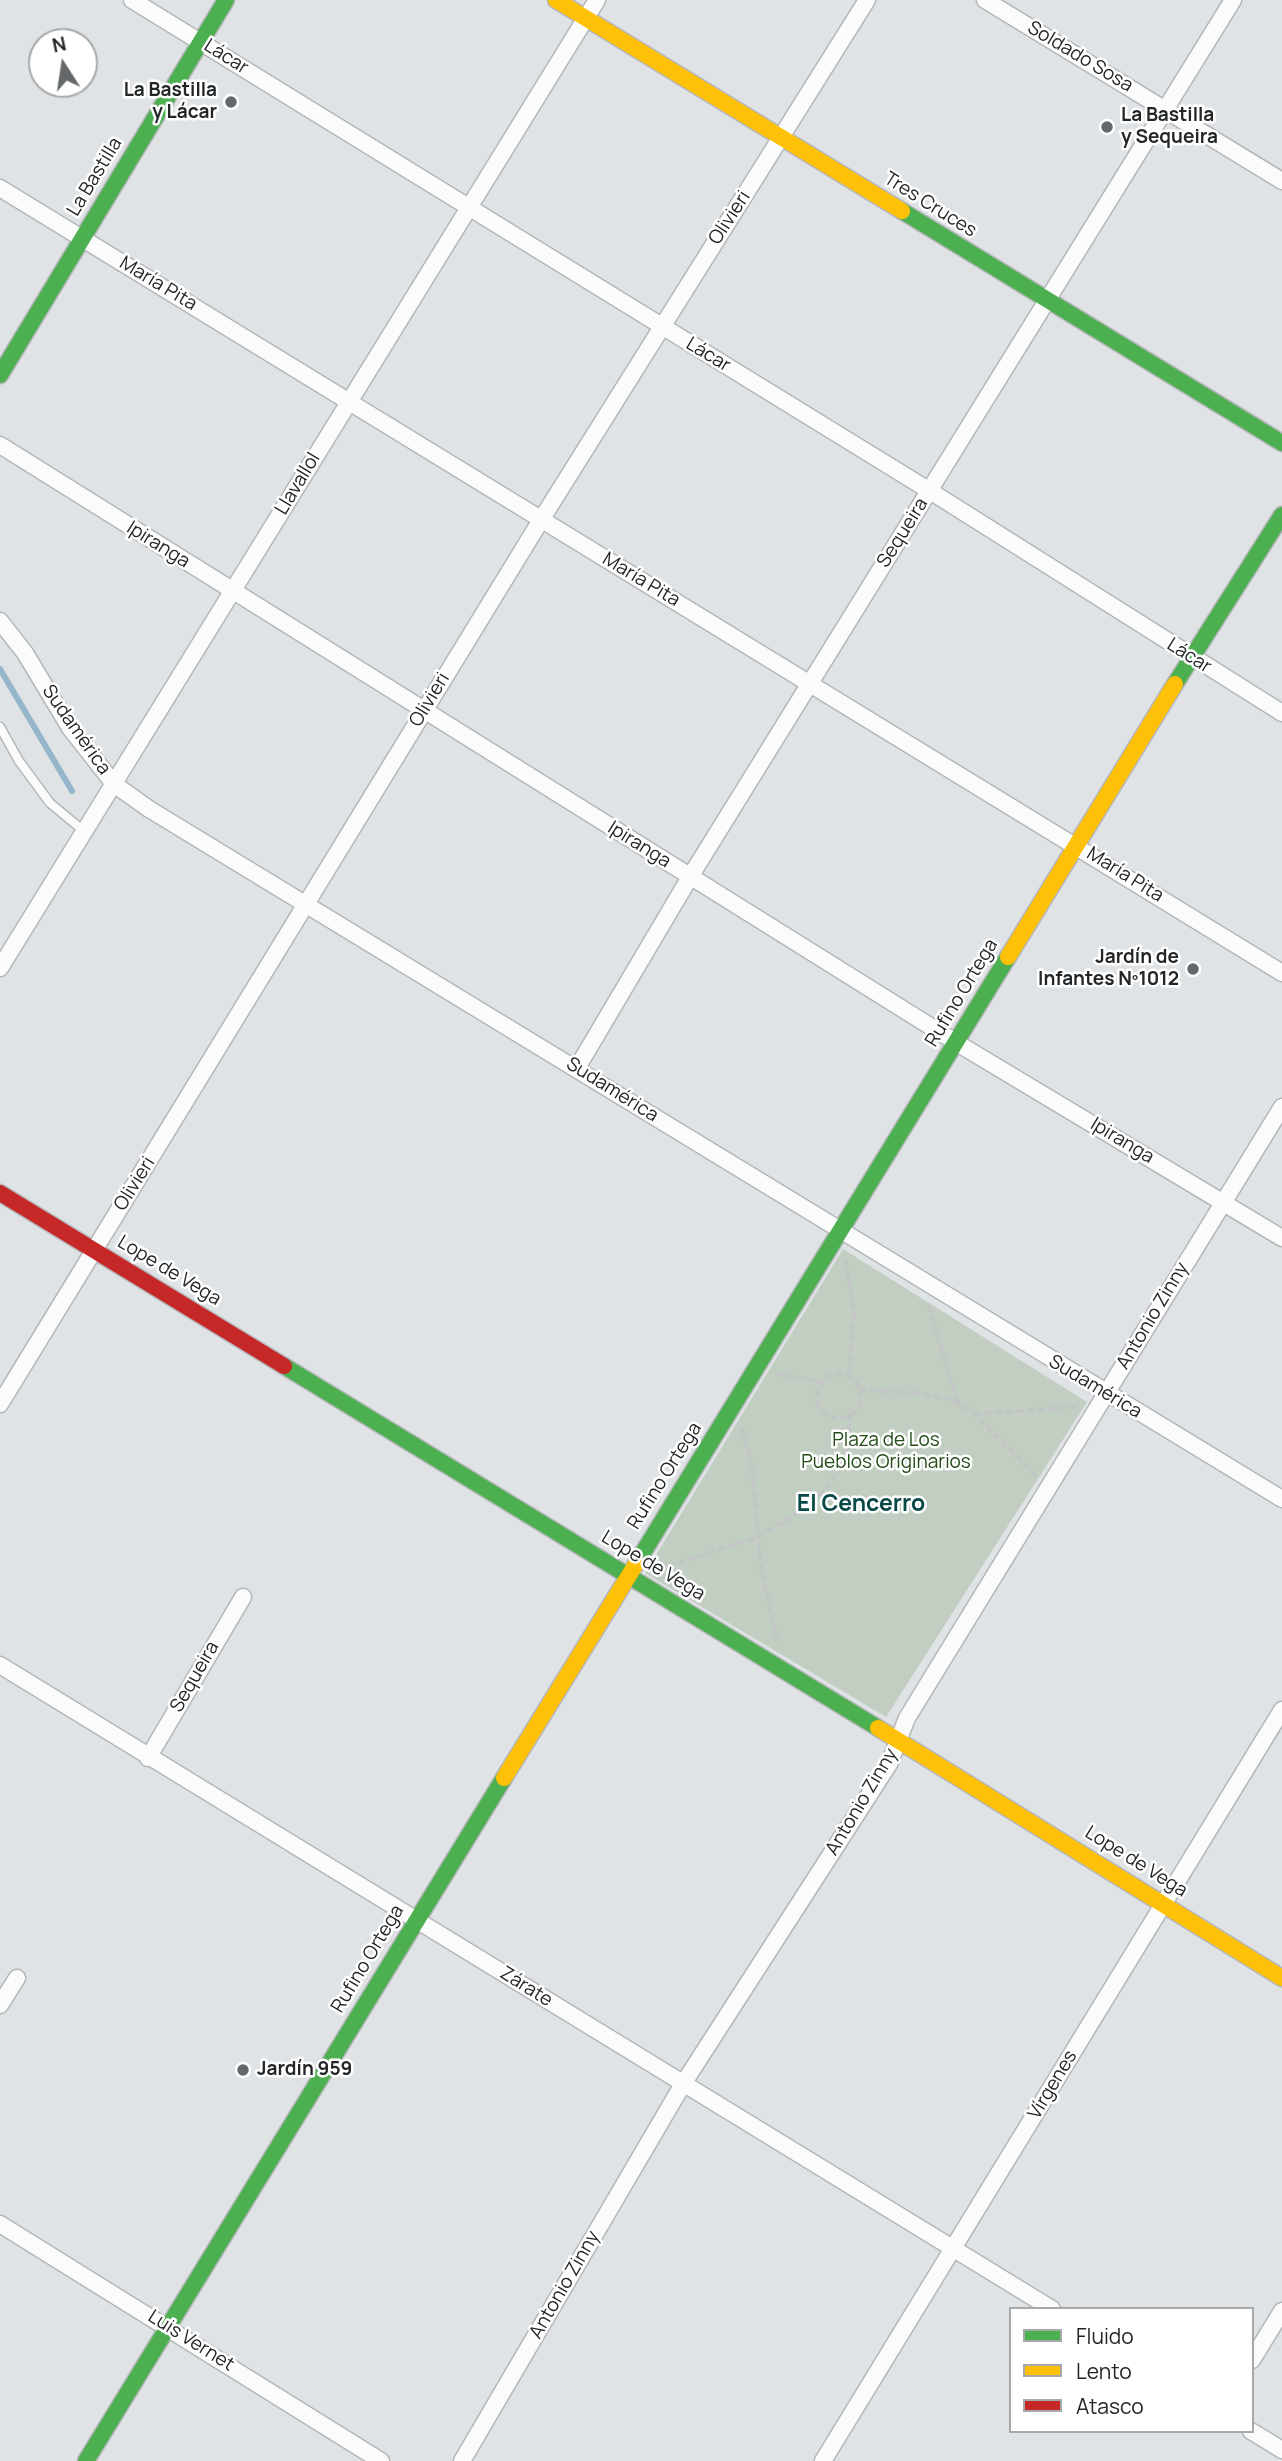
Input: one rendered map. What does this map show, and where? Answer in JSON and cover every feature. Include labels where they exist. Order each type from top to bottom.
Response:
[{"type":"street","name":"Lácar","points":[[132,0],[469,210],[930,491],[1282,713]]},
{"type":"street","name":"La Bastilla","points":[[0,374],[226,0]]},
{"type":"street","name":"Tres Cruces","points":[[556,0],[1282,443]]},
{"type":"street","name":"Llavallol","points":[[0,968],[597,0]]},
{"type":"street","name":"Olivieri","points":[[0,1404],[541,520],[867,0]]},
{"type":"street","name":"Soldado Sosa","points":[[985,0],[1282,181]]},
{"type":"street","name":"Sequeira","points":[[577,1068],[690,877],[1233,0]]},
{"type":"street","name":"María Pita","points":[[0,188],[1282,972]]},
{"type":"street","name":"Ipiranga","points":[[0,445],[957,1042],[1282,1237]]},
{"type":"street","name":"Rufino Ortega","points":[[86,2461],[1076,845],[1282,515]]},
{"type":"street","name":"Sudamérica","points":[[0,621],[20,645],[71,728],[114,784],[149,809],[1282,1499]]},
{"type":"street","name":"Antonio Zinny","points":[[462,2461],[683,2084],[889,1764],[907,1718],[1282,1107]]},
{"type":"street","name":"Lope de Vega","points":[[0,1193],[898,1740],[1282,1978]]},
{"type":"street","name":"Sequeira","points":[[148,1758],[243,1597]]},
{"type":"street","name":"Zárate","points":[[0,1665],[1049,2307]]},
{"type":"street","name":"Vírgenes","points":[[823,2461],[1282,1710]]},
{"type":"street","points":[[0,2006],[17,1978]]},
{"type":"street","name":"Luis Vernet","points":[[0,2224],[170,2327],[381,2461]]},
{"type":"street","points":[[1254,2357],[1282,2311]]},
{"type":"street","points":[[1254,2433],[1282,2450]]},
{"type":"lane","points":[[0,727],[19,761],[50,803],[85,832]]},
{"type":"path","points":[[841,1231],[853,1314],[849,1377]]},
{"type":"path","points":[[926,1283],[933,1327],[958,1404]]},
{"type":"path","points":[[629,1576],[675,1565],[758,1536],[792,1517],[824,1492],[840,1469],[847,1450],[850,1415],[859,1404],[860,1390],[849,1377],[838,1374],[822,1382],[755,1371]]},
{"type":"path","points":[[822,1382],[817,1399],[823,1411],[836,1418],[850,1415]]},
{"type":"path","points":[[860,1390],[920,1393],[958,1404],[975,1414],[1048,1489]]},
{"type":"path","points":[[975,1414],[1049,1408],[1097,1409]]},
{"type":"path","points":[[727,1415],[744,1432],[748,1444],[758,1536],[780,1668]]},
{"type":"green space","name":"Plaza de Los Pueblos Originarios","points":[[843,1249],[1087,1402],[886,1717],[645,1573]]},
{"type":"waterway","points":[[0,669],[72,791]]},
{"type":"traffic: fast","points":[[0,375],[226,0]]},
{"type":"traffic: fast","points":[[902,211],[1282,443]]},
{"type":"traffic: fast","points":[[1175,684],[1282,515]]},
{"type":"traffic: fast","points":[[636,1564],[1008,957]]},
{"type":"traffic: fast","points":[[284,1366],[878,1728]]},
{"type":"traffic: fast","points":[[86,2461],[504,1778]]},
{"type":"traffic: slow","points":[[556,0],[902,211]]},
{"type":"traffic: slow","points":[[1008,957],[1175,684]]},
{"type":"traffic: slow","points":[[504,1778],[636,1564]]},
{"type":"traffic: slow","points":[[878,1728],[1282,1978]]},
{"type":"traffic: jam","points":[[0,1193],[284,1366]]},
{"type":"place","name":"La Bastilla y Lácar","points":[[231,102]]},
{"type":"place","name":"La Bastilla y Sequeira","points":[[1107,127]]},
{"type":"place","name":"Jardín de Infantes Nº1012","points":[[1193,969]]},
{"type":"place","name":"Jardín 959","points":[[243,2070]]},
{"type":"district","name":"El Cencerro","points":[[861,1505]]}]
